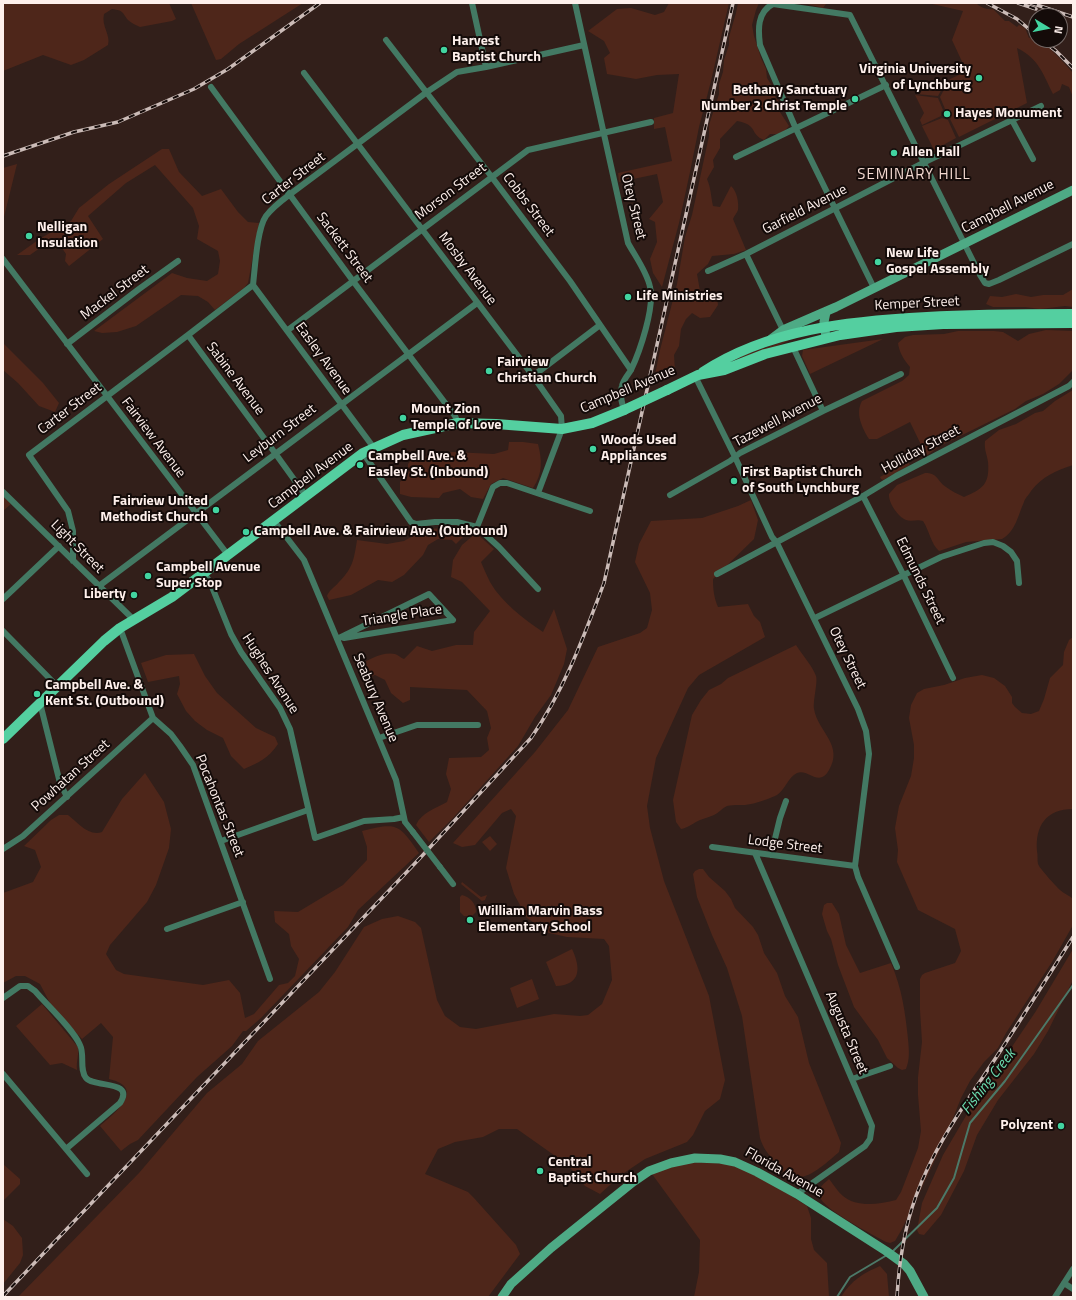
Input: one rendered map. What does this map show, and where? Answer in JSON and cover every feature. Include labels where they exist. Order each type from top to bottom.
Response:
[{"type":"main road","name":"Campbell Avenue","points":[[3,739],[104,641],[120,628],[172,597],[306,496],[363,454],[374,448],[403,435],[458,423],[562,429],[592,423],[624,410],[696,376],[721,360],[764,343],[783,330],[826,312],[1073,190]]},
{"type":"main road","points":[[826,312],[826,338]]},
{"type":"main road","name":"Kemper Street","points":[[764,343],[825,326],[875,319],[1073,314]]},
{"type":"main road","name":"Kemper Street","points":[[826,338],[904,326],[943,324],[1073,323]]},
{"type":"main road","name":"Campbell Avenue","points":[[696,376],[724,370],[765,354],[826,338]]},
{"type":"main road","name":"Florida Avenue","points":[[502,1297],[511,1284],[551,1248],[633,1182],[649,1171],[671,1163],[695,1158],[720,1158],[735,1162],[757,1172],[797,1194],[889,1253],[910,1271],[924,1297]]},
{"type":"street","points":[[472,3],[486,66]]},
{"type":"street","name":"Otey Street","points":[[575,3],[628,243],[650,287],[651,304],[639,349],[631,370],[622,386],[621,394],[624,410]]},
{"type":"street","points":[[874,288],[796,129],[760,45],[759,26],[761,16],[764,10],[773,4],[850,15],[980,276],[985,283],[989,284],[1073,244]]},
{"type":"street","name":"Cobbs Street","points":[[386,40],[570,281],[631,370]]},
{"type":"street","name":"Carter Street","points":[[74,561],[73,531],[68,511],[29,455],[188,336],[253,285],[260,228],[265,217],[289,195],[427,92],[457,72],[584,45]]},
{"type":"street","name":"Mosby Avenue","points":[[304,73],[533,376],[561,416],[562,429]]},
{"type":"street","points":[[736,157],[886,85]]},
{"type":"street","name":"Sackett Street","points":[[211,87],[289,195],[455,416],[458,423]]},
{"type":"street","name":"Garfield Avenue","points":[[708,271],[746,254],[924,162],[1041,106]]},
{"type":"street","points":[[1012,120],[1033,160]]},
{"type":"street","name":"Morson Street","points":[[288,330],[491,176],[528,150],[651,122]]},
{"type":"street","points":[[746,254],[783,330]]},
{"type":"street","name":"Fairview Avenue","points":[[3,259],[195,514],[228,555]]},
{"type":"street","name":"Mackel Street","points":[[67,344],[178,261]]},
{"type":"street","name":"Easley Avenue","points":[[253,285],[288,330],[374,448]]},
{"type":"street","name":"Leyburn Street","points":[[98,586],[477,303]]},
{"type":"street","points":[[533,376],[600,325]]},
{"type":"street","name":"Sabine Avenue","points":[[188,336],[306,496]]},
{"type":"street","points":[[793,347],[823,411]]},
{"type":"street","name":"Tazewell Avenue","points":[[670,494],[730,461],[740,453],[901,374]]},
{"type":"street","name":"Otey Street","points":[[696,376],[772,537],[777,543],[815,618],[864,721],[869,754],[855,866],[858,877],[897,967]]},
{"type":"street","name":"Holliday Street","points":[[717,574],[863,496],[896,476],[1062,390],[1073,382]]},
{"type":"street","points":[[538,493],[562,429]]},
{"type":"street","points":[[363,454],[411,522],[416,524],[457,522],[477,527],[499,547],[538,589]]},
{"type":"street","points":[[477,527],[494,488],[500,483],[507,483],[590,511]]},
{"type":"street","name":"Light Street","points":[[3,492],[134,620]]},
{"type":"street","name":"Edmunds Street","points":[[863,496],[904,576],[953,678]]},
{"type":"street","name":"Seabury Avenue","points":[[274,521],[304,560],[396,780],[406,822],[453,884]]},
{"type":"street","points":[[815,618],[928,563],[984,543],[993,542],[1003,546],[1011,552],[1017,561],[1019,583]]},
{"type":"street","points":[[3,599],[59,546]]},
{"type":"street","name":"Hughes Avenue","points":[[204,573],[210,582],[231,634],[241,652],[280,708],[290,729],[315,838],[364,821],[404,817]]},
{"type":"street","name":"Triangle Place","points":[[428,594],[453,620],[398,629],[337,639],[428,594]]},
{"type":"street","name":"Pocahontas Street","points":[[120,628],[153,718],[176,740],[193,765],[270,979]]},
{"type":"street","points":[[3,631],[57,686]]},
{"type":"street","points":[[40,703],[60,783],[67,797]]},
{"type":"street","name":"Powhatan Street","points":[[3,849],[23,836],[153,718]]},
{"type":"street","points":[[379,738],[417,725],[478,726]]},
{"type":"street","points":[[771,855],[780,818],[786,801]]},
{"type":"street","points":[[221,841],[308,810]]},
{"type":"street","name":"Lodge Street","points":[[712,848],[855,866]]},
{"type":"street","name":"Augusta Street","points":[[755,853],[872,1126],[870,1139],[865,1146],[797,1194]]},
{"type":"street","points":[[167,929],[242,902]]},
{"type":"street","points":[[3,998],[20,986],[28,986],[35,991],[72,1033],[80,1045],[86,1078],[95,1083],[112,1085],[121,1090],[123,1093],[120,1103],[66,1149]]},
{"type":"street","points":[[852,1079],[890,1066]]},
{"type":"street","points":[[3,1074],[87,1174]]},
{"type":"street","points":[[1055,1297],[1073,1269]]},
{"type":"street","points":[[1064,1283],[1073,1289]]},
{"type":"shaded area","points":[[3,3],[169,3],[176,19],[140,27],[129,21],[119,10],[112,9],[104,14],[103,18],[109,41],[108,45],[84,60],[71,65],[43,55],[3,71]]},
{"type":"shaded area","points":[[191,3],[303,3],[239,44],[221,59],[216,60]]},
{"type":"shaded area","points":[[669,3],[729,3],[699,127],[679,223],[662,287],[653,273],[650,259],[657,242],[655,222],[649,219],[663,202],[657,174],[619,182],[618,173],[672,161],[665,127],[654,129],[654,118],[673,113],[679,74],[657,75],[636,79],[607,74],[604,58],[610,53],[604,41],[588,31],[617,9],[631,8],[655,15],[664,12]]},
{"type":"shaded area","points":[[738,3],[759,3],[752,25],[754,36],[766,69],[767,78],[772,86],[774,95],[779,102],[778,109],[789,126],[782,134],[770,134],[764,140],[759,138],[751,127],[737,121],[720,139],[720,148],[713,160],[714,167],[707,179],[713,206],[720,207],[731,186],[733,188],[737,197],[738,210],[733,219],[746,250],[734,254],[712,256],[708,264],[697,274],[700,291],[707,299],[717,297],[718,305],[710,317],[700,318],[692,313],[686,319],[681,329],[679,346],[674,355],[675,371],[653,385],[660,350],[677,284],[685,237],[692,215],[709,136],[709,125],[719,94],[719,84],[723,72],[724,60],[729,45],[729,37]]},
{"type":"shaded area","points":[[803,3],[825,3],[826,4],[823,8]]},
{"type":"shaded area","points":[[928,3],[976,3],[984,8],[993,9],[1005,21],[1009,21],[1017,27],[1019,25],[1025,28],[1028,36],[1028,48],[1049,48],[1073,73],[1073,97],[1069,87],[1062,84],[1060,90],[1053,94],[1040,68],[1030,57],[1017,48],[1027,103],[959,137],[950,119],[952,116],[951,111],[945,109],[940,97],[950,79],[961,74],[960,71],[965,68],[952,40],[963,11]]},
{"type":"shaded area","points":[[948,78],[938,96],[916,94]]},
{"type":"shaded area","points":[[915,95],[938,98],[943,110],[941,112],[941,116],[922,125],[920,120],[924,113]]},
{"type":"shaded area","points":[[942,118],[948,120],[956,138],[934,150],[922,126]]},
{"type":"shaded area","points":[[162,149],[169,149],[179,172],[202,196],[221,189],[238,212],[248,222],[259,223],[248,283],[244,288],[215,310],[208,302],[198,296],[181,295],[136,326],[117,332],[102,333],[94,331],[172,273],[187,278],[207,281],[218,274],[220,261],[218,251],[197,239],[199,226],[193,208],[155,165],[126,183],[88,216],[103,239],[69,266],[65,261],[66,254],[58,242],[47,243],[30,255],[17,255],[41,238],[71,221],[79,208],[109,184]]},
{"type":"shaded area","points":[[17,164],[3,221],[3,168]]},
{"type":"shaded area","points":[[1073,289],[1073,307],[1065,306],[1040,309],[1025,307],[993,307],[986,304],[990,296],[1002,297],[1016,294],[1031,297],[1043,295],[1063,295]]},
{"type":"shaded area","points":[[1046,330],[1073,331],[1073,370],[1059,384],[1043,394],[1026,401],[1015,409],[940,446],[925,456],[926,455],[910,422],[877,439],[869,439],[866,435],[859,415],[862,401],[902,381],[909,375],[910,367],[899,350],[898,343],[905,337],[913,335],[944,334],[958,331],[994,331],[1003,332],[1018,341],[1029,334]]},
{"type":"shaded area","points":[[883,339],[810,374],[802,356],[803,350]]},
{"type":"shaded area","points":[[788,340],[773,348],[731,361],[732,359]]},
{"type":"shaded area","points":[[3,343],[43,383],[59,403],[55,412],[39,406],[18,383],[3,370]]},
{"type":"shaded area","points":[[1073,390],[1073,465],[1061,469],[1040,481],[1025,499],[1014,527],[1007,536],[1002,539],[966,542],[939,551],[934,545],[923,521],[906,520],[894,509],[890,501],[889,494],[897,485],[925,473],[932,474],[943,485],[964,497],[976,491],[984,485],[988,476],[985,441],[999,430],[1016,424],[1035,413],[1043,411],[1055,401]]},
{"type":"shaded area","points":[[509,442],[538,444],[541,466],[539,477],[533,488],[503,478],[491,484],[483,499],[471,497],[460,489],[443,493],[439,498],[411,497],[400,494],[400,482],[408,473],[408,464],[413,458],[453,452],[494,454],[508,450]]},
{"type":"shaded area","points":[[907,461],[910,465],[883,480],[881,479],[880,477],[889,472],[888,470],[902,462]]},
{"type":"shaded area","points":[[3,496],[11,504],[3,511]]},
{"type":"shaded area","points":[[751,500],[758,520],[754,539],[713,579],[714,590],[718,607],[748,604],[754,616],[760,622],[765,637],[699,675],[688,688],[656,758],[647,806],[650,828],[664,881],[709,996],[725,1080],[720,1099],[705,1111],[693,1135],[687,1142],[645,1159],[621,1175],[600,1194],[585,1186],[568,1165],[517,1129],[499,1129],[483,1137],[455,1142],[438,1149],[425,1174],[468,1192],[516,1245],[520,1254],[488,1297],[18,1297],[139,1173],[207,1093],[242,1064],[258,1041],[319,992],[335,972],[364,927],[382,919],[398,916],[415,922],[421,928],[437,1000],[445,1016],[460,1027],[476,1029],[554,1014],[580,1016],[588,1015],[602,1004],[612,980],[609,946],[604,939],[567,937],[549,933],[527,918],[514,894],[506,868],[516,816],[511,809],[502,813],[475,845],[462,847],[453,843],[535,752],[568,710],[598,647],[640,633],[647,628],[652,610],[650,593],[635,562],[639,544],[651,521],[702,518]]},
{"type":"shaded area","points":[[449,528],[470,530],[456,544],[452,540],[438,539],[428,545],[423,555],[404,575],[392,582],[378,580],[351,595],[329,600],[327,596],[329,592],[344,577],[350,568],[354,558],[357,540],[387,544],[404,541],[425,529]]},
{"type":"shaded area","points":[[476,533],[494,549],[481,562],[495,590],[507,604],[528,622],[543,632],[554,609],[567,649],[564,664],[551,695],[535,717],[518,746],[452,819],[429,842],[416,825],[425,814],[447,802],[451,789],[446,774],[449,758],[481,757],[489,750],[487,738],[491,728],[487,711],[467,690],[410,687],[410,700],[403,703],[391,693],[385,680],[375,675],[362,680],[357,668],[370,659],[380,655],[391,653],[404,659],[417,646],[432,651],[456,645],[473,645],[474,632],[490,611],[462,582],[451,577],[453,560],[462,545]]},
{"type":"shaded area","points":[[1073,637],[1073,809],[1056,812],[1049,816],[1040,827],[1037,842],[1039,866],[1060,890],[1073,899],[1073,925],[1052,962],[1006,1033],[998,1048],[984,1062],[970,1081],[961,1098],[944,1141],[902,1229],[895,1241],[890,1243],[886,1242],[837,1213],[821,1200],[819,1191],[829,1179],[843,1196],[849,1200],[862,1204],[876,1204],[896,1200],[901,1192],[918,1148],[921,1131],[918,1095],[918,1077],[922,1042],[920,979],[925,973],[955,963],[961,951],[955,929],[918,910],[897,862],[898,850],[895,828],[899,806],[911,776],[914,758],[914,745],[909,718],[911,705],[917,693],[924,689],[982,675],[994,678],[1005,686],[1012,697],[1012,703],[1022,713],[1031,714],[1039,711],[1050,678],[1063,665],[1064,652],[1069,640]]},
{"type":"shaded area","points":[[796,645],[810,664],[816,676],[814,709],[816,717],[829,739],[834,753],[833,761],[829,770],[825,775],[817,778],[801,772],[797,773],[791,777],[777,795],[748,805],[727,806],[716,814],[681,829],[676,822],[673,800],[692,715],[701,700],[709,690],[721,684],[728,678]]},
{"type":"shaded area","points":[[194,654],[205,676],[217,693],[256,728],[275,737],[278,744],[275,749],[263,760],[244,769],[231,756],[223,738],[207,730],[195,721],[186,711],[177,694],[180,684],[179,676],[148,682],[141,663],[166,655]]},
{"type":"shaded area","points":[[145,773],[164,802],[171,829],[169,848],[156,885],[147,902],[110,945],[106,954],[116,970],[124,974],[203,985],[229,980],[240,993],[245,1018],[254,1014],[279,985],[288,983],[295,976],[299,959],[291,946],[289,934],[275,922],[274,911],[298,912],[343,885],[367,860],[367,847],[362,831],[390,826],[396,828],[407,836],[419,853],[358,910],[348,927],[261,1018],[246,1031],[243,1031],[232,1046],[197,1077],[138,1140],[121,1151],[100,1126],[119,1108],[127,1094],[126,1088],[120,1083],[109,1079],[113,1037],[101,1023],[82,1039],[52,1007],[40,984],[25,976],[16,976],[3,983],[3,893],[33,882],[41,867],[35,850],[24,846],[51,820],[59,815],[68,815],[88,831],[97,833],[102,832],[122,799]]},
{"type":"shaded area","points":[[490,836],[497,844],[490,851],[482,842]]},
{"type":"shaded area","points":[[699,869],[703,869],[709,877],[725,891],[735,908],[753,927],[758,935],[764,953],[777,973],[785,996],[798,1017],[809,1063],[841,1143],[839,1152],[808,1175],[795,1177],[786,1174],[768,1154],[761,1142],[742,1016],[727,968],[697,897],[693,874]]},
{"type":"shaded area","points":[[462,882],[481,897],[487,895],[485,900],[482,901],[461,884]]},
{"type":"shaded area","points":[[462,895],[468,897],[474,903],[476,912],[472,916],[464,916],[460,912],[460,897]]},
{"type":"shaded area","points":[[827,903],[832,903],[839,914],[846,945],[860,973],[891,963],[900,991],[906,1019],[909,1051],[906,1069],[902,1070],[898,1068],[887,1058],[878,1040],[854,1007],[838,965],[822,914],[824,905]]},
{"type":"shaded area","points":[[572,949],[577,963],[577,974],[570,982],[564,985],[556,986],[546,962]]},
{"type":"shaded area","points":[[1073,949],[1073,980],[1048,1031],[1034,1054],[998,1100],[977,1135],[964,1171],[941,1215],[924,1235],[919,1234],[917,1230],[922,1203],[943,1155],[970,1109],[1036,1011]]},
{"type":"shaded area","points":[[532,979],[539,999],[517,1008],[510,988]]},
{"type":"shaded area","points":[[42,1004],[78,1047],[77,1070],[62,1063],[50,1065],[16,1026]]},
{"type":"shaded area","points":[[694,1162],[724,1164],[744,1169],[781,1189],[807,1206],[811,1218],[811,1239],[814,1250],[827,1263],[829,1297],[694,1297],[699,1272],[700,1240],[652,1174],[671,1166]]},
{"type":"shaded area","points":[[3,1164],[20,1179],[20,1184],[3,1201]]},
{"type":"shaded area","points":[[3,1219],[13,1226],[22,1238],[23,1255],[20,1263],[3,1284]]},
{"type":"shaded area","points":[[880,1266],[887,1274],[889,1297],[841,1297],[849,1286],[858,1278]]},
{"type":"waterway","name":"Fishing Creek","points":[[892,1252],[937,1208],[954,1178],[970,1123],[1005,1081],[1073,985]]},
{"type":"waterway","name":"Fishing Creek","points":[[837,1297],[850,1277],[887,1255]]},
{"type":"railway","points":[[3,156],[74,132],[118,122],[194,89],[228,69],[320,3]]},
{"type":"railway","points":[[3,1296],[421,857],[531,738],[554,701],[589,623],[604,583],[733,3]]},
{"type":"railway","points":[[987,3],[1017,19],[1028,28]]},
{"type":"railway","points":[[1018,3],[1033,8]]},
{"type":"railway","points":[[1031,3],[1073,17]]},
{"type":"railway","points":[[1052,48],[1073,68]]},
{"type":"railway","points":[[897,1297],[899,1271],[908,1221],[916,1196],[933,1157],[954,1120],[1001,1050],[1073,937]]},
{"type":"place","name":"Harvest Baptist Church","points":[[444,50]]},
{"type":"place","name":"Virginia University of Lynchburg","points":[[979,78]]},
{"type":"place","name":"Bethany Sanctuary Number 2 Christ Temple","points":[[855,99]]},
{"type":"place","name":"Hayes Monument","points":[[947,114]]},
{"type":"place","name":"Allen Hall","points":[[894,153]]},
{"type":"place","name":"Nelligan Insulation","points":[[29,236]]},
{"type":"place","name":"New Life Gospel Assembly","points":[[878,262]]},
{"type":"place","name":"Life Ministries","points":[[628,297]]},
{"type":"place","name":"Fairview Christian Church","points":[[489,371]]},
{"type":"place","name":"Mount Zion Temple of Love","points":[[403,418]]},
{"type":"place","name":"Woods Used Appliances","points":[[593,449]]},
{"type":"place","name":"Campbell Ave. & Easley St. (Inbound)","points":[[360,465]]},
{"type":"place","name":"First Baptist Church of South Lynchburg","points":[[734,481]]},
{"type":"place","name":"Fairview United Methodist Church","points":[[216,510]]},
{"type":"place","name":"Campbell Ave. & Fairview Ave. (Outbound)","points":[[246,532]]},
{"type":"place","name":"Campbell Avenue Super Stop","points":[[148,576]]},
{"type":"place","name":"Liberty","points":[[134,595]]},
{"type":"place","name":"Campbell Ave. & Kent St. (Outbound)","points":[[37,694]]},
{"type":"place","name":"William Marvin Bass Elementary School","points":[[470,920]]},
{"type":"place","name":"Polyzent","points":[[1061,1126]]},
{"type":"place","name":"Central Baptist Church","points":[[540,1171]]},
{"type":"district","name":"SEMINARY HILL","points":[[914,175]]}]
